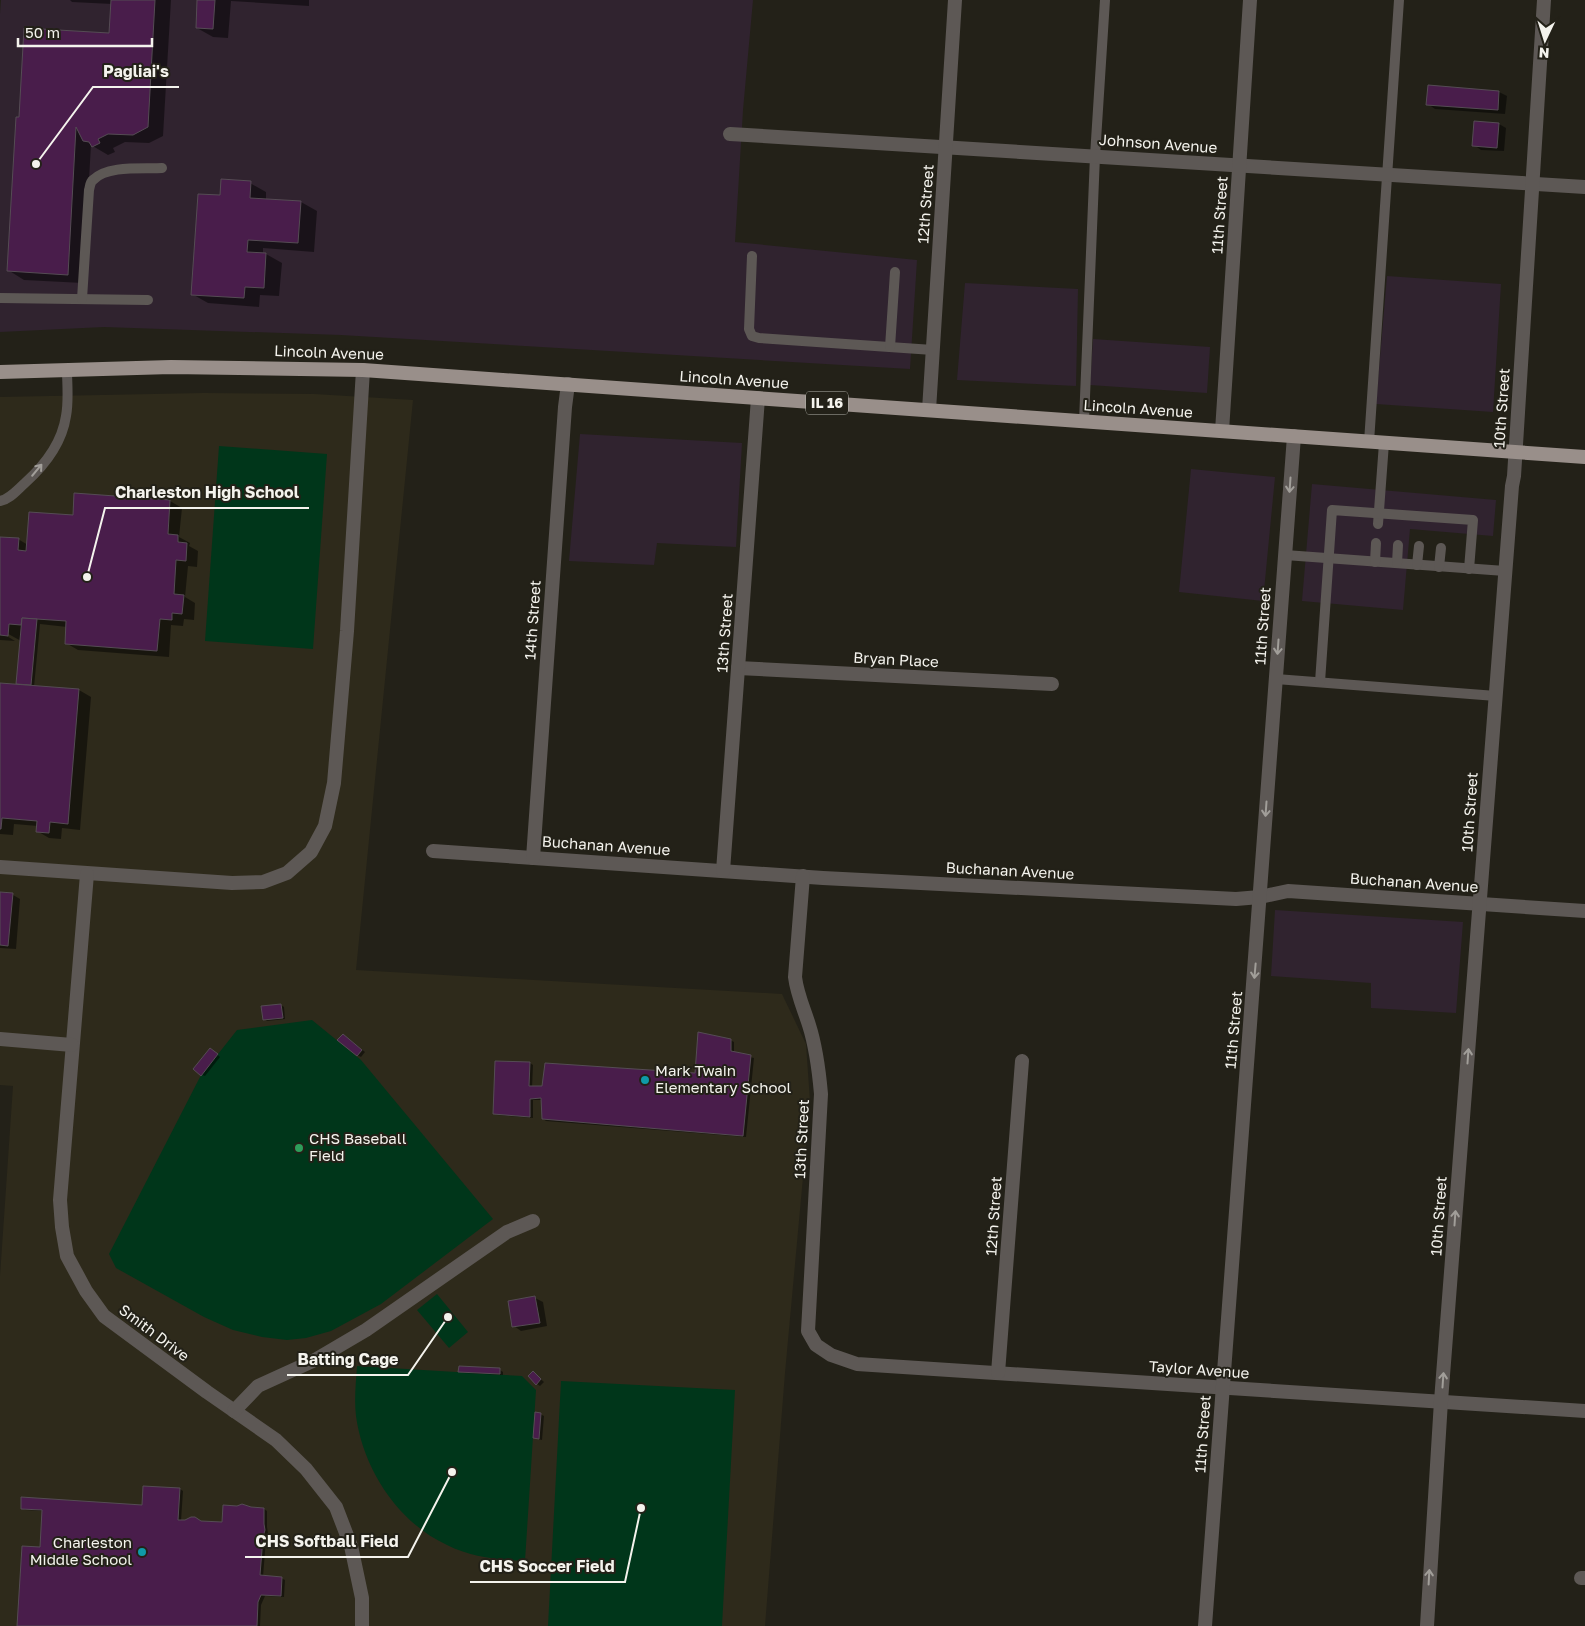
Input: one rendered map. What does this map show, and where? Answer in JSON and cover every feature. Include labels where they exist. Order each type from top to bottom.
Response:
[{"type":"main road","name":"Lincoln Avenue","points":[[0,372],[171,367],[363,370],[1585,457]]},
{"type":"street","name":"12th Street","points":[[929,410],[955,0]]},
{"type":"street","name":"11th Street","points":[[1222,431],[1250,0]]},
{"type":"street","name":"10th Street","points":[[1427,1626],[1441,1401],[1515,452],[1544,0]]},
{"type":"street","name":"Johnson Avenue","points":[[730,134],[1585,187]]},
{"type":"street","points":[[0,867],[232,883],[263,882],[287,873],[311,852],[325,826],[334,784],[363,370]]},
{"type":"street","name":"14th Street","points":[[533,858],[568,384]]},
{"type":"street","name":"13th Street","points":[[723,871],[758,398]]},
{"type":"street","name":"11th Street","points":[[1205,1626],[1294,436]]},
{"type":"street","name":"Bryan Place","points":[[738,668],[1052,684]]},
{"type":"street","name":"Buchanan Avenue","points":[[433,851],[802,876],[1236,899],[1260,898],[1288,891],[1585,911]]},
{"type":"street","name":"Smith Drive","points":[[87,874],[60,1200],[67,1256],[86,1292],[104,1316],[276,1440],[306,1469],[336,1507],[351,1546],[362,1598],[362,1626]]},
{"type":"street","name":"13th Street","points":[[802,876],[795,977],[796,989],[810,1026],[821,1094],[808,1311],[808,1331],[816,1345]]},
{"type":"street","points":[[0,1039],[72,1044]]},
{"type":"street","name":"12th Street","points":[[998,1373],[1022,1062]]},
{"type":"street","points":[[234,1411],[258,1386],[314,1360],[366,1330],[507,1232],[533,1221]]},
{"type":"street","name":"Taylor Avenue","points":[[816,1345],[830,1354],[857,1364],[1585,1411]]},
{"type":"lane","points":[[1084,421],[1095,156],[1105,0]]},
{"type":"lane","points":[[1378,519],[1376,442],[1387,174],[1399,0]]},
{"type":"lane","points":[[82,299],[89,190],[92,180],[101,174],[115,169],[162,168]]},
{"type":"lane","points":[[752,256],[749,329],[752,336],[933,350]]},
{"type":"lane","points":[[890,347],[895,272]]},
{"type":"lane","points":[[0,298],[148,300]]},
{"type":"lane","points":[[0,501],[6,500],[30,478],[55,449],[67,414],[67,369]]},
{"type":"lane","points":[[1320,682],[1332,510],[1378,519],[1400,515],[1421,522],[1443,523],[1473,520],[1469,569]]},
{"type":"lane","points":[[1399,527],[1400,515]]},
{"type":"lane","points":[[1375,562],[1376,543]]},
{"type":"lane","points":[[1397,563],[1398,545]]},
{"type":"lane","points":[[1418,565],[1419,546]]},
{"type":"lane","points":[[1439,567],[1441,548]]},
{"type":"lane","points":[[1285,555],[1505,571]]},
{"type":"lane","points":[[1276,679],[1496,696]]},
{"type":"shaded area","points":[[1,0],[753,0],[743,110],[735,242],[917,260],[910,369],[341,335],[104,327],[0,332]]},
{"type":"shaded area","points":[[1387,276],[1501,284],[1493,412],[1376,404]]},
{"type":"shaded area","points":[[965,283],[1078,289],[1076,386],[957,380]]},
{"type":"shaded area","points":[[1093,339],[1210,347],[1207,393],[1090,385]]},
{"type":"shaded area","points":[[204,393],[314,394],[413,400],[356,970],[782,994],[806,1044],[810,1101],[785,1373],[765,1626],[0,1626],[0,1276],[13,1086],[0,1085],[0,397]]},
{"type":"shaded area","points":[[580,434],[742,443],[736,547],[657,543],[654,565],[569,561]]},
{"type":"shaded area","points":[[1191,469],[1275,477],[1263,601],[1179,592]]},
{"type":"shaded area","points":[[1312,484],[1496,500],[1493,536],[1410,529],[1403,610],[1302,601]]},
{"type":"shaded area","points":[[1275,910],[1463,922],[1456,1013],[1371,1008],[1371,983],[1271,976]]},
{"type":"green space","points":[[219,446],[327,454],[313,649],[205,641]]},
{"type":"green space","name":"CHS Baseball Field","points":[[312,1020],[361,1060],[493,1219],[381,1304],[331,1331],[306,1338],[287,1340],[262,1337],[233,1330],[204,1317],[116,1268],[109,1254],[200,1077],[237,1030]]},
{"type":"green space","points":[[437,1294],[468,1332],[449,1348],[417,1310]]},
{"type":"green space","points":[[357,1366],[522,1376],[536,1390],[525,1561],[485,1557],[456,1549],[429,1535],[398,1508],[375,1474],[360,1436],[355,1410]]},
{"type":"green space","points":[[561,1381],[735,1390],[722,1626],[548,1626]]},
{"type":"building","points":[[111,0],[155,0],[148,127],[133,135],[108,134],[98,139],[100,143],[92,147],[89,142],[83,141],[76,127],[68,275],[7,271],[16,117],[19,117],[24,28],[109,33]]},
{"type":"building","points":[[197,0],[215,0],[213,29],[196,28]]},
{"type":"building","points":[[1428,85],[1499,91],[1498,110],[1426,105]]},
{"type":"building","points":[[1474,121],[1499,123],[1497,148],[1472,146]]},
{"type":"building","points":[[221,179],[251,181],[250,198],[301,201],[298,243],[248,240],[247,252],[266,253],[264,288],[245,287],[244,298],[191,295],[198,194],[220,195]]},
{"type":"building","points":[[74,493],[170,500],[168,534],[178,535],[178,542],[187,543],[186,561],[176,560],[174,594],[184,595],[182,614],[172,613],[172,620],[160,619],[157,651],[65,644],[66,621],[22,618],[21,625],[9,624],[8,636],[0,635],[0,537],[19,538],[18,550],[26,551],[29,512],[73,515]]},
{"type":"building","points":[[22,618],[37,619],[31,685],[16,684]]},
{"type":"building","points":[[0,683],[79,689],[68,824],[50,822],[49,833],[36,832],[37,821],[2,818],[0,829]]},
{"type":"building","points":[[0,892],[13,893],[8,946],[0,945]]},
{"type":"building","points":[[281,1004],[283,1018],[263,1020],[261,1006]]},
{"type":"building","name":"Mark Twain Elementary School","points":[[698,1032],[731,1039],[731,1051],[751,1055],[743,1136],[542,1119],[541,1098],[530,1099],[530,1117],[493,1114],[495,1061],[530,1062],[529,1086],[542,1086],[545,1063],[695,1073]]},
{"type":"building","points":[[343,1034],[362,1050],[357,1056],[337,1040]]},
{"type":"building","points":[[210,1048],[218,1054],[201,1076],[193,1069]]},
{"type":"building","points":[[535,1296],[540,1323],[512,1327],[508,1301]]},
{"type":"building","points":[[459,1366],[500,1368],[500,1374],[458,1372]]},
{"type":"building","points":[[533,1371],[541,1379],[536,1385],[528,1376]]},
{"type":"building","points":[[535,1412],[541,1413],[539,1439],[533,1438]]},
{"type":"building","name":"Charleston Middle School","points":[[143,1486],[180,1488],[178,1520],[195,1517],[201,1521],[222,1522],[223,1505],[237,1506],[242,1504],[264,1508],[265,1530],[260,1575],[282,1577],[281,1596],[261,1595],[258,1602],[257,1626],[17,1626],[22,1546],[40,1547],[42,1510],[21,1509],[21,1497],[142,1505]]},
{"type":"place","name":"Pagliai's","points":[[36,164]]},
{"type":"place","name":"Charleston High School","points":[[87,577]]},
{"type":"place","name":"Mark Twain Elementary School","points":[[645,1080]]},
{"type":"place","name":"CHS Baseball Field","points":[[299,1148]]},
{"type":"place","name":"Batting Cage","points":[[448,1317]]},
{"type":"place","name":"CHS Softball Field","points":[[452,1472]]},
{"type":"place","name":"CHS Soccer Field","points":[[641,1508]]},
{"type":"place","name":"Charleston Middle School","points":[[142,1552]]}]
